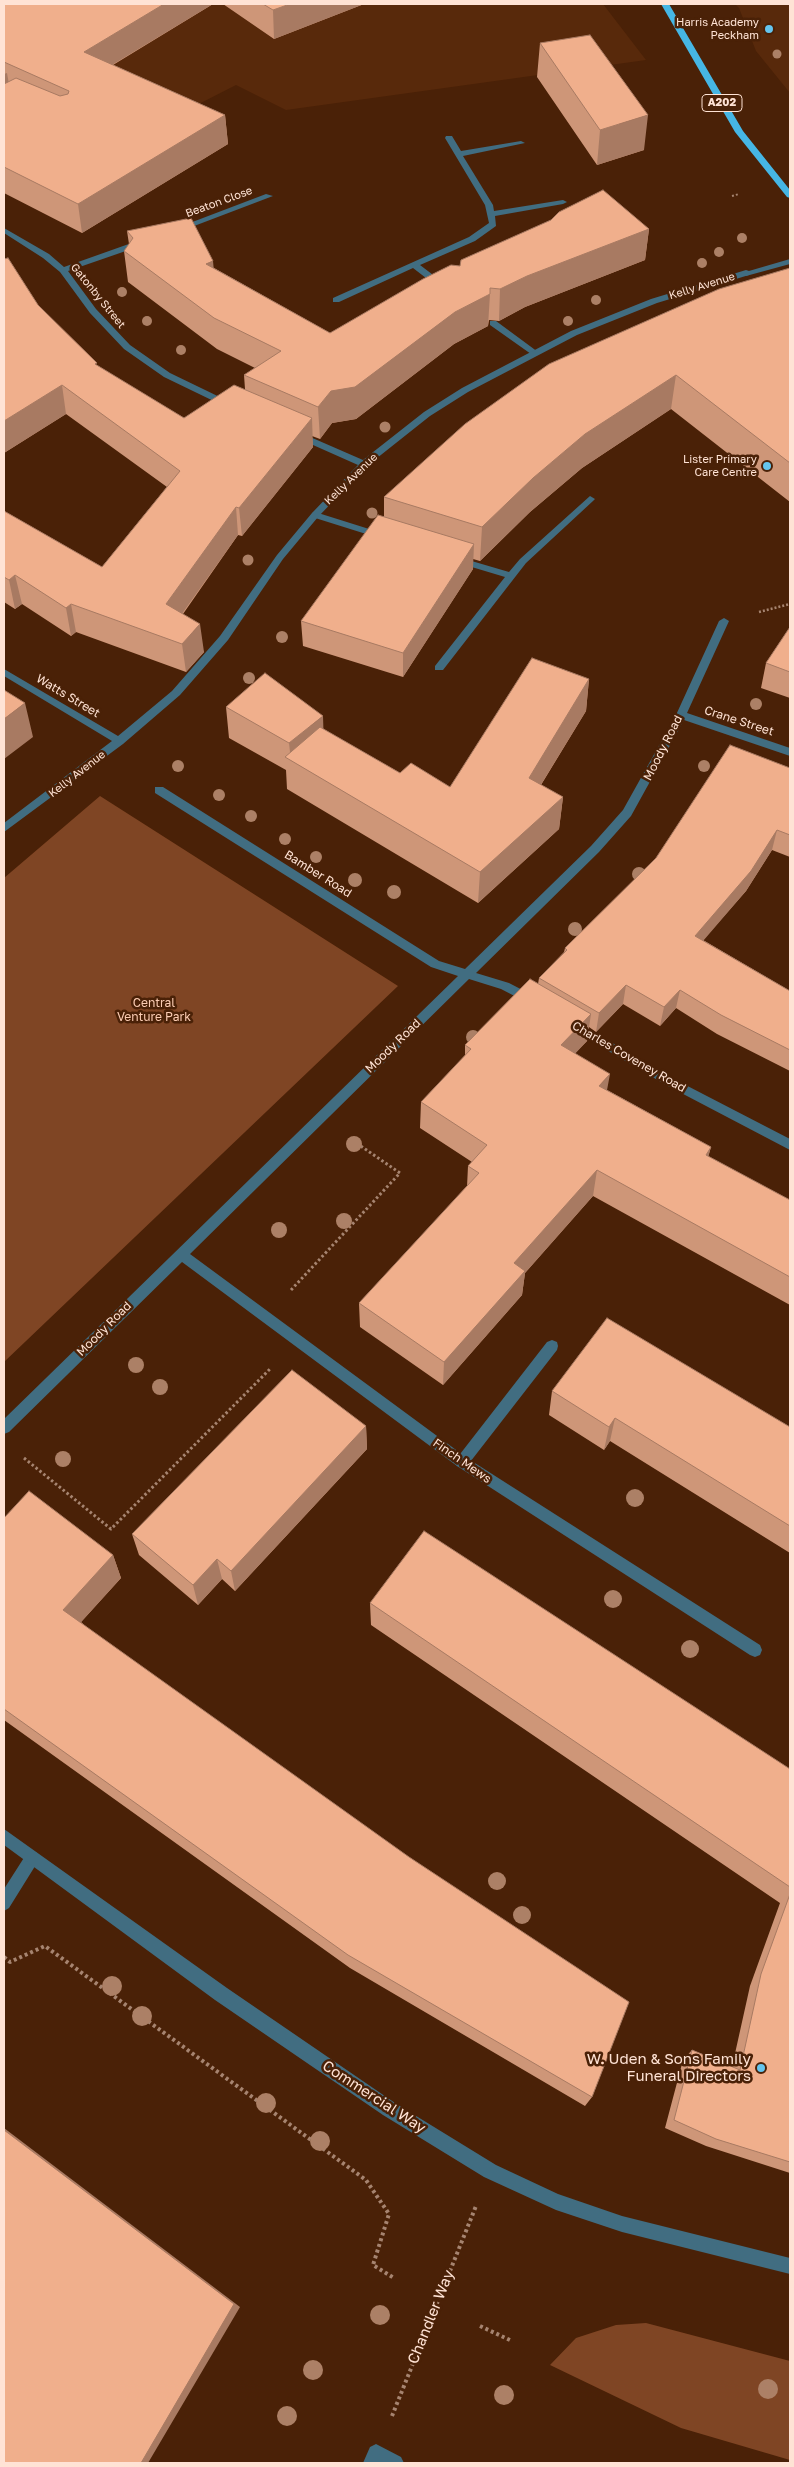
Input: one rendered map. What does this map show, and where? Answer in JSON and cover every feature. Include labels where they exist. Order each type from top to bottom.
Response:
[{"type":"highway","name":"A202","points":[[665,4],[739,132],[790,194]]},
{"type":"street","points":[[336,300],[472,239],[493,224],[490,204],[449,138]]},
{"type":"street","points":[[459,154],[521,143]]},
{"type":"street","name":"Beaton Close","points":[[166,233],[269,196]]},
{"type":"street","points":[[491,214],[563,202]]},
{"type":"street","name":"Gatonby Street","points":[[4,230],[46,256],[63,270],[93,311],[127,347],[167,375],[237,409]]},
{"type":"street","points":[[63,270],[156,237]]},
{"type":"street","name":"Kelly Avenue","points":[[4,828],[119,741],[176,693],[200,668],[224,638],[280,558],[315,515],[364,464],[427,414],[465,390],[534,352],[574,333],[654,301],[790,262]]},
{"type":"street","points":[[414,265],[448,290]]},
{"type":"street","points":[[493,323],[534,352]]},
{"type":"street","points":[[291,432],[364,464]]},
{"type":"street","points":[[439,668],[523,561],[590,499]]},
{"type":"street","points":[[315,515],[391,539]]},
{"type":"street","points":[[448,556],[511,576]]},
{"type":"street","name":"Moody Road","points":[[4,1428],[595,849],[627,813],[681,715],[724,621]]},
{"type":"street","name":"Watts Street","points":[[4,672],[119,741]]},
{"type":"street","name":"Crane Street","points":[[681,715],[790,752]]},
{"type":"street","name":"Bamber Road","points":[[159,790],[435,964],[466,975]]},
{"type":"street","points":[[466,975],[505,986],[546,1008]]},
{"type":"street","name":"Charles Coveney Road","points":[[562,1018],[670,1082],[790,1145]]},
{"type":"street","name":"Finch Mews","points":[[180,1254],[462,1462],[755,1650]]},
{"type":"street","points":[[462,1462],[552,1346]]},
{"type":"street","name":"Commercial Way","points":[[4,1836],[221,1994],[389,2109],[490,2171],[556,2202],[622,2224],[790,2266]]},
{"type":"street","points":[[4,1903],[32,1858]]},
{"type":"street","points":[[374,2458],[395,2463]]},
{"type":"path","points":[[732,196],[739,194]]},
{"type":"path","points":[[19,1455],[111,1529],[275,1364],[265,1317],[400,1173],[319,1118]]},
{"type":"path","points":[[4,1957],[10,1962],[45,1946],[366,2180],[389,2214],[373,2266],[394,2278]]},
{"type":"path","name":"Chandler Way","points":[[374,2458],[490,2171]]},
{"type":"path","points":[[480,2326],[512,2341]]},
{"type":"shaded area","points":[[4,4],[603,4],[646,60],[286,110],[236,85],[187,110]]},
{"type":"shaded area","name":"Harris Academy Peckham","points":[[735,4],[790,4],[790,93],[756,51],[739,8]]},
{"type":"green space","name":"Central Venture Park","points":[[100,796],[398,986],[4,1362],[4,878]]},
{"type":"green space","points":[[646,2323],[790,2361],[790,2460],[681,2428],[550,2365],[576,2338],[616,2325]]},
{"type":"building","points":[[4,4],[164,4],[84,52],[225,115],[78,204],[4,167],[4,84],[16,78],[60,96],[68,94],[69,91],[4,62]]},
{"type":"building","points":[[263,4],[290,4],[273,10]]},
{"type":"building","points":[[590,35],[648,115],[600,130],[540,43]]},
{"type":"building","points":[[603,190],[649,229],[527,276],[500,289],[490,288],[490,294],[455,312],[355,387],[331,391],[318,407],[244,375],[281,351],[214,318],[124,251],[133,238],[127,231],[191,218],[213,261],[206,264],[330,333],[423,279],[451,265],[460,266],[461,260],[551,220],[559,212]]},
{"type":"building","points":[[8,258],[38,305],[97,363],[95,364],[184,418],[234,385],[312,418],[239,508],[236,507],[166,604],[200,624],[182,644],[71,604],[66,608],[15,575],[9,580],[4,577],[4,511],[102,567],[180,471],[62,385],[4,421],[4,259]]},
{"type":"building","points":[[790,268],[790,463],[676,375],[585,434],[533,478],[482,527],[384,497],[465,424],[549,364],[719,289]]},
{"type":"building","points":[[378,515],[474,544],[403,653],[301,621]]},
{"type":"building","points":[[790,627],[790,672],[766,663]]},
{"type":"building","points":[[532,658],[589,679],[529,778],[563,797],[480,872],[285,757],[320,727],[400,773],[411,763],[450,787]]},
{"type":"building","points":[[265,673],[323,716],[289,743],[226,707]]},
{"type":"building","points":[[4,690],[25,703],[4,719]]},
{"type":"building","points":[[730,745],[790,768],[790,835],[777,830],[751,871],[695,936],[790,991],[790,1050],[721,1015],[680,990],[664,1007],[626,985],[599,1013],[539,978],[567,950],[565,948],[656,858]]},
{"type":"building","points":[[530,979],[591,1014],[561,1045],[610,1074],[599,1086],[711,1147],[706,1155],[790,1200],[790,1277],[597,1170],[514,1263],[525,1271],[444,1362],[359,1303],[479,1173],[468,1166],[487,1145],[421,1102],[471,1049],[465,1045]]},
{"type":"building","points":[[607,1318],[790,1427],[790,1526],[615,1418],[609,1427],[552,1391]]},
{"type":"building","points":[[292,1370],[366,1426],[231,1571],[217,1559],[193,1585],[132,1534]]},
{"type":"building","points":[[29,1491],[113,1555],[63,1610],[409,1857],[629,2002],[592,2097],[348,1955],[4,1709],[4,1518]]},
{"type":"building","points":[[424,1531],[790,1769],[790,1887],[370,1603]]},
{"type":"building","name":"W. Uden & Sons Family Funeral Directors","points":[[790,1894],[790,2162],[716,2139],[674,2120],[692,2050],[740,2070],[761,1974]]},
{"type":"building","points":[[4,2130],[234,2304],[141,2463],[4,2463]]},
{"type":"place","name":"Harris Academy Peckham","points":[[769,29]]},
{"type":"place","name":"Lister Primary Care Centre","points":[[767,466]]},
{"type":"place","name":"W. Uden & Sons Family Funeral Directors","points":[[761,2068]]}]
